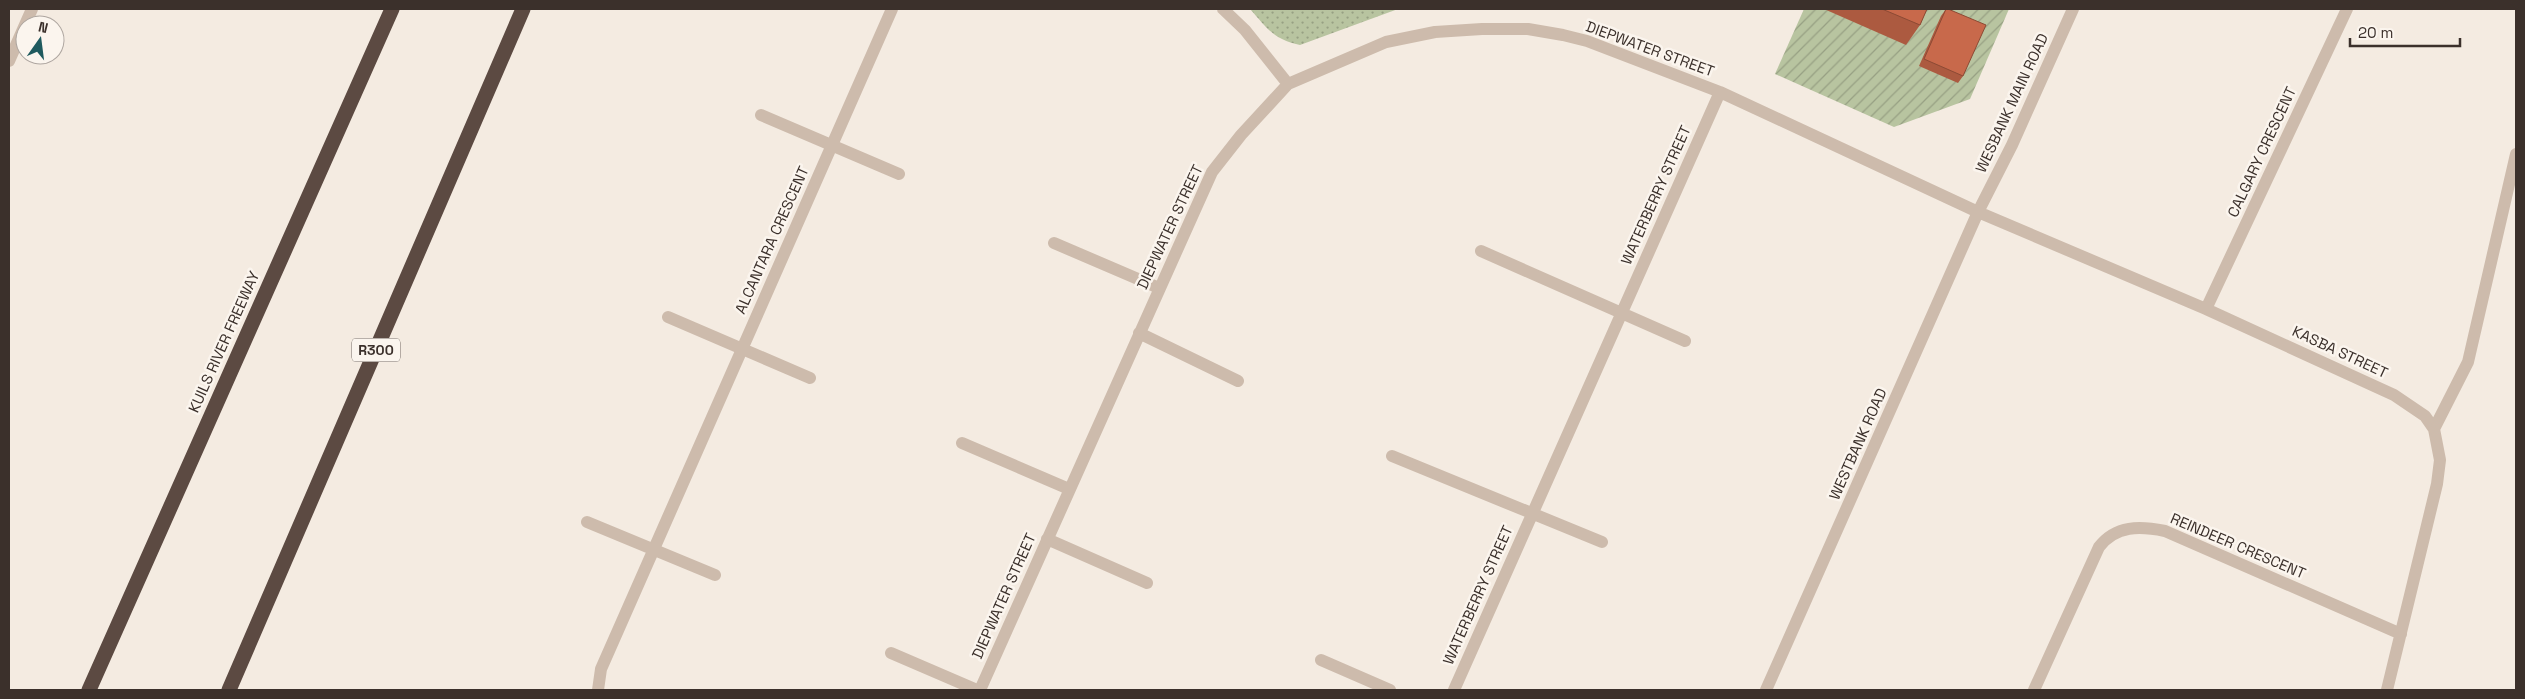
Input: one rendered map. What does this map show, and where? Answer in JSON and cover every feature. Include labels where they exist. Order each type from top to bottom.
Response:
[{"type":"highway","name":"KUILS RIVER FREEWAY","points":[[89,690],[392,9]]},
{"type":"highway","name":"R300","points":[[228,690],[523,9]]},
{"type":"street","points":[[9,61],[32,9]]},
{"type":"street","name":"ALCANTARA CRESCENT","points":[[598,690],[601,669],[892,9]]},
{"type":"street","points":[[1223,9],[1245,30],[1288,84]]},
{"type":"street","name":"WESBANK MAIN ROAD","points":[[1978,212],[2012,145],[2074,9]]},
{"type":"street","name":"CALGARY CRESCENT","points":[[2206,309],[2347,9]]},
{"type":"street","name":"DIEPWATER STREET","points":[[979,690],[1212,172],[1240,135],[1288,84],[1386,42],[1435,32],[1528,29],[1587,42],[1720,92],[1978,212]]},
{"type":"street","name":"WATERBERRY STREET","points":[[1454,690],[1720,92]]},
{"type":"street","points":[[761,116],[899,174]]},
{"type":"street","points":[[2387,690],[2436,484],[2440,460],[2434,429],[2468,362],[2516,154]]},
{"type":"street","name":"KASBA STREET","points":[[1978,212],[2206,309],[2394,394],[2425,416],[2434,429]]},
{"type":"street","name":"WESTBANK ROAD","points":[[1766,690],[1978,212]]},
{"type":"street","points":[[1054,243],[1159,288]]},
{"type":"street","points":[[1481,251],[1685,341]]},
{"type":"street","points":[[668,317],[810,378]]},
{"type":"street","points":[[1138,333],[1238,381]]},
{"type":"street","points":[[962,444],[1069,489]]},
{"type":"street","name":"WATERBERRY STREET","points":[[1392,456],[1602,542]]},
{"type":"street","points":[[587,522],[715,576]]},
{"type":"street","name":"REINDEER CRESCENT","points":[[2034,690],[2099,547],[2106,538],[2132,526],[2165,531],[2401,634]]},
{"type":"street","points":[[1047,538],[1147,583]]},
{"type":"street","points":[[891,653],[979,690]]},
{"type":"street","points":[[1321,660],[1390,690]]},
{"type":"green space","points":[[1250,9],[1398,9],[1300,45],[1277,36]]},
{"type":"green space","points":[[1804,9],[2009,9],[1970,99],[1894,127],[1775,74]]},
{"type":"building","points":[[1882,9],[1927,9],[1920,25]]},
{"type":"building","points":[[1946,9],[1986,25],[1963,76],[1924,59]]}]
